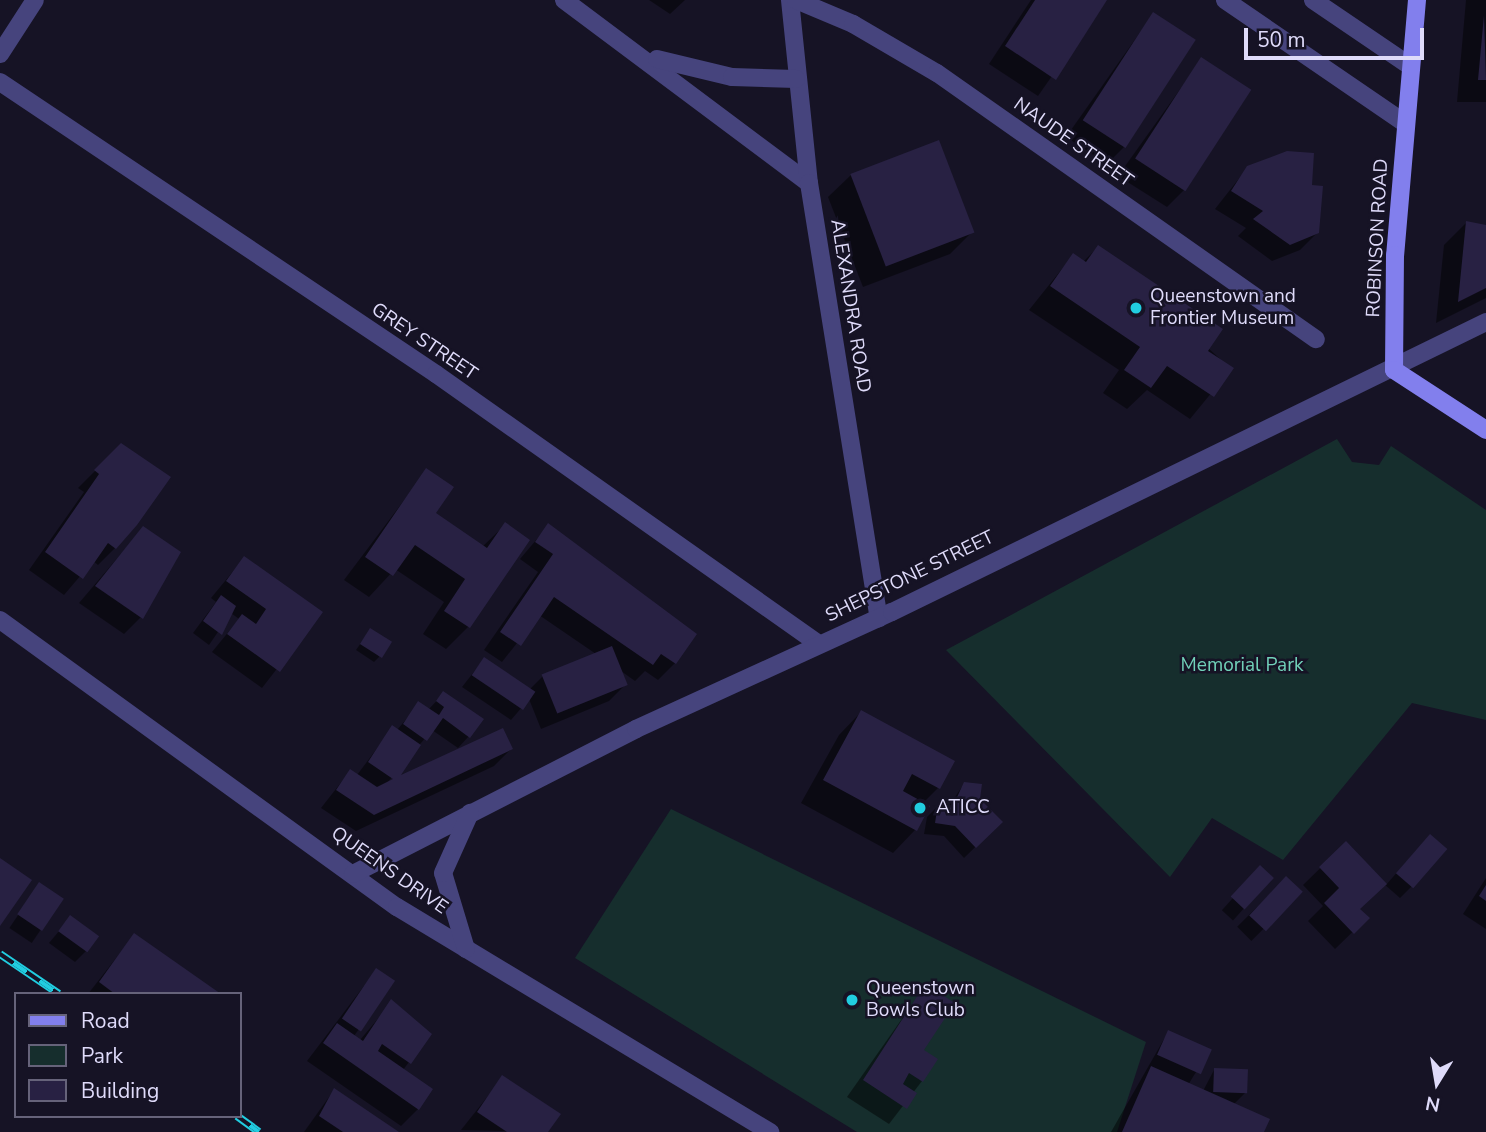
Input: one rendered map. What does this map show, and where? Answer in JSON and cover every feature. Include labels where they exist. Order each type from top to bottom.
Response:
[{"type":"street","points":[[0,54],[35,0]]},
{"type":"street","points":[[564,0],[647,56],[809,183]]},
{"type":"street","name":"ALEXANDRA ROAD","points":[[790,0],[796,79],[809,183],[879,618]]},
{"type":"street","name":"NAUDE STREET","points":[[796,0],[853,24],[937,73],[1316,339]]},
{"type":"street","points":[[1225,0],[1406,124]]},
{"type":"street","points":[[1313,0],[1410,66]]},
{"type":"street","name":"ROBINSON ROAD","points":[[1394,370],[1406,124],[1417,0]]},
{"type":"street","points":[[647,56],[732,77],[796,79]]},
{"type":"street","name":"GREY STREET","points":[[0,82],[436,374],[819,644]]},
{"type":"street","name":"SHEPSTONE STREET","points":[[353,874],[470,813],[819,644],[879,618],[1131,490],[1394,370],[1486,322]]},
{"type":"street","points":[[1394,370],[1486,430]]},
{"type":"street","name":"QUEENS DRIVE","points":[[0,620],[353,874],[466,949],[769,1132]]},
{"type":"street","points":[[466,949],[443,873],[470,813]]},
{"type":"green space","name":"Memorial Park","points":[[1337,439],[1352,462],[1379,465],[1391,446],[1486,510],[1486,720],[1412,703],[1283,860],[1212,818],[1170,877],[946,650]]},
{"type":"green space","name":"Queenstown Bowls Club","points":[[671,809],[1146,1042],[1117,1132],[857,1132],[575,958]]},
{"type":"building","points":[[1035,0],[1107,0],[1056,80],[1005,46]]},
{"type":"building","points":[[1153,12],[1196,40],[1126,148],[1083,120]]},
{"type":"building","points":[[1484,15],[1486,80],[1478,80]]},
{"type":"building","points":[[1201,57],[1251,90],[1185,191],[1135,158]]},
{"type":"building","points":[[939,140],[974,232],[886,266],[850,174]]},
{"type":"building","points":[[1287,151],[1314,153],[1312,185],[1323,186],[1319,233],[1290,245],[1253,219],[1263,211],[1231,191],[1247,166]]},
{"type":"building","points":[[1466,221],[1486,225],[1486,288],[1458,302]]},
{"type":"building","name":"Queenstown and Frontier Museum","points":[[1098,245],[1223,329],[1208,351],[1234,368],[1214,397],[1167,366],[1151,388],[1124,370],[1140,347],[1050,286],[1073,253],[1086,262]]},
{"type":"building","points":[[121,443],[171,477],[137,525],[116,549],[108,543],[83,579],[45,552],[99,474],[94,470]]},
{"type":"building","points":[[426,468],[454,487],[436,513],[487,548],[505,522],[530,540],[470,628],[444,611],[465,579],[415,545],[393,576],[365,557]]},
{"type":"building","points":[[548,523],[697,634],[676,664],[661,654],[653,665],[554,597],[521,646],[500,632],[553,554],[535,542]]},
{"type":"building","points":[[143,526],[181,552],[143,619],[95,586]]},
{"type":"building","points":[[244,556],[323,612],[280,672],[227,634],[242,614],[256,624],[266,609],[226,581]]},
{"type":"building","points":[[221,595],[236,606],[222,635],[203,621]]},
{"type":"building","points":[[370,628],[392,642],[382,658],[360,644]]},
{"type":"building","points":[[612,646],[628,685],[557,713],[542,674]]},
{"type":"building","points":[[484,657],[535,692],[523,710],[472,675]]},
{"type":"building","points":[[443,691],[484,719],[470,738],[443,718],[427,741],[403,724],[418,701],[439,715],[444,707],[436,701]]},
{"type":"building","points":[[861,710],[955,761],[940,789],[912,774],[903,791],[930,806],[917,831],[823,780]]},
{"type":"building","points":[[392,725],[421,745],[401,775],[503,728],[513,749],[374,815],[336,790],[350,769],[377,787],[393,779],[368,762]]},
{"type":"building","points":[[964,782],[982,784],[980,799],[1003,822],[976,848],[955,826],[935,823],[938,804],[953,806]]},
{"type":"building","points":[[1430,834],[1447,849],[1413,888],[1396,873]]},
{"type":"building","points":[[1346,841],[1387,884],[1360,909],[1370,918],[1354,934],[1324,903],[1339,888],[1319,867]]},
{"type":"building","points":[[0,858],[32,880],[0,926]]},
{"type":"building","points":[[1260,865],[1274,878],[1245,909],[1231,896]]},
{"type":"building","points":[[1286,876],[1303,892],[1266,931],[1249,915]]},
{"type":"building","points":[[39,882],[64,899],[42,931],[17,914]]},
{"type":"building","points":[[1486,885],[1486,901],[1479,896]]},
{"type":"building","points":[[70,915],[99,936],[87,952],[58,931]]},
{"type":"building","points":[[134,933],[218,992],[112,992],[99,982]]},
{"type":"building","points":[[376,968],[395,981],[361,1031],[342,1019]]},
{"type":"building","points":[[925,984],[955,1003],[924,1050],[938,1059],[923,1082],[909,1073],[903,1084],[917,1093],[907,1109],[863,1080]]},
{"type":"building","points":[[391,999],[432,1034],[411,1064],[382,1044],[378,1051],[433,1089],[419,1110],[323,1043],[337,1023],[363,1041]]},
{"type":"building","points":[[1168,1030],[1212,1050],[1201,1074],[1157,1055]]},
{"type":"building","points":[[1151,1066],[1270,1119],[1264,1132],[1122,1132]]},
{"type":"building","points":[[1214,1068],[1248,1069],[1247,1093],[1213,1092]]},
{"type":"building","points":[[502,1075],[561,1114],[548,1132],[507,1132],[477,1112]]},
{"type":"building","points":[[334,1088],[399,1132],[343,1132],[319,1116]]},
{"type":"railway","points":[[0,954],[56,992]]},
{"type":"railway","points":[[240,1118],[259,1132]]},
{"type":"place","name":"Queenstown and Frontier Museum","points":[[1136,308]]},
{"type":"place","name":"ATICC","points":[[920,808]]},
{"type":"place","name":"Queenstown Bowls Club","points":[[852,1000]]}]
